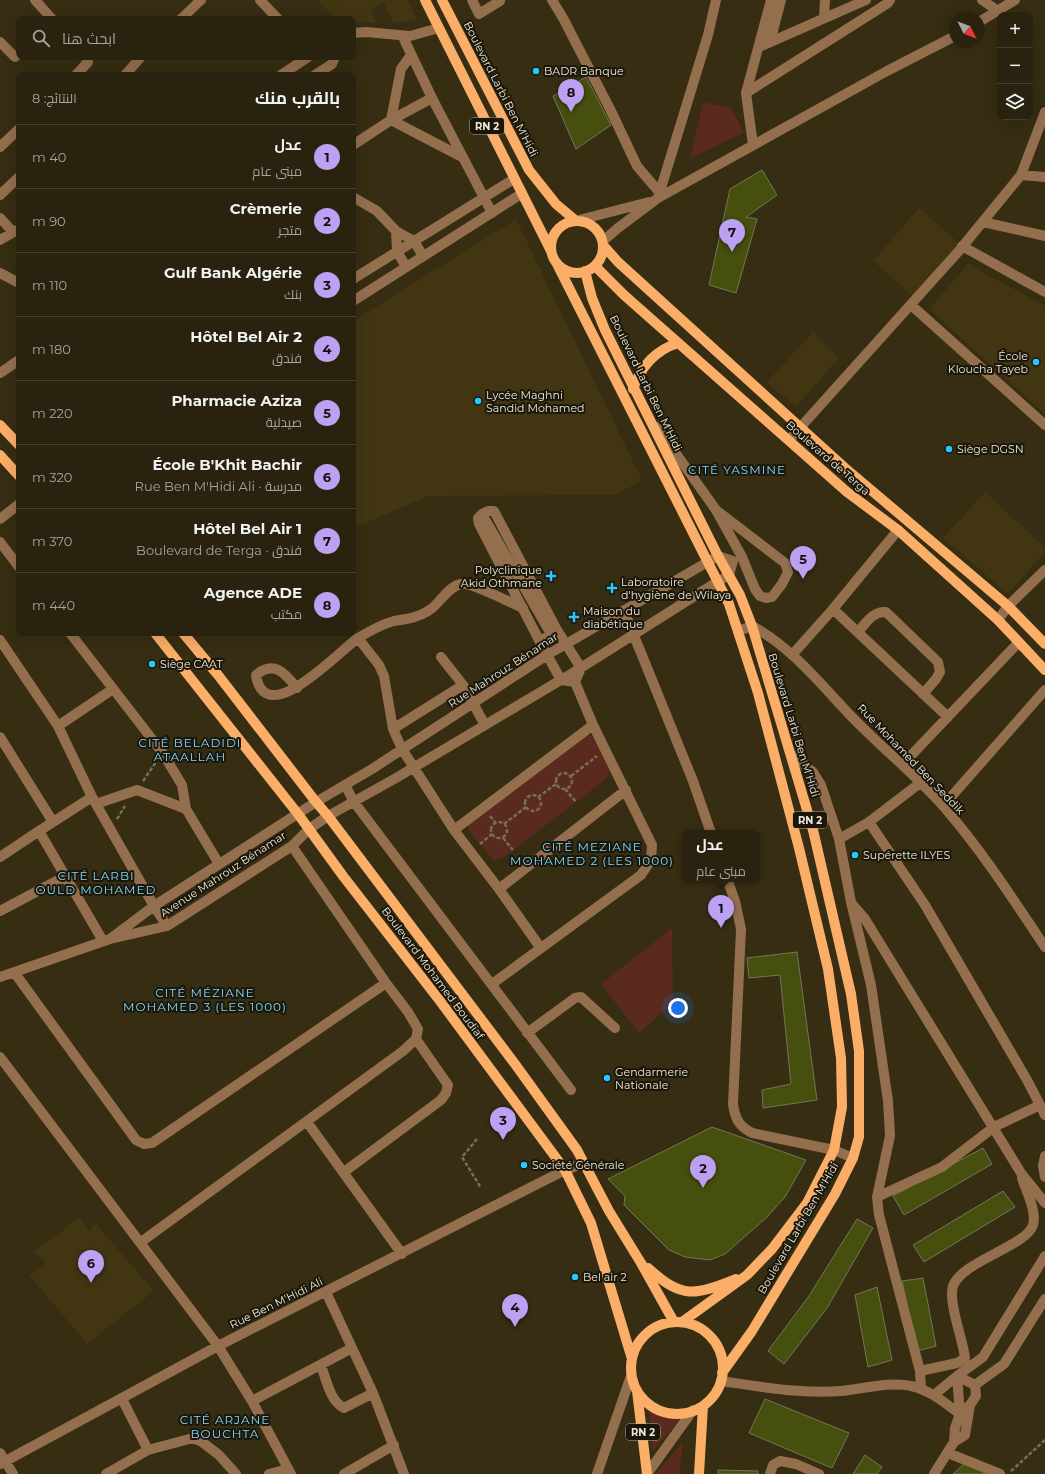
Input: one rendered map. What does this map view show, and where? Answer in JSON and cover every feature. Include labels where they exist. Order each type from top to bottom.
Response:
[{"type":"main road","name":"RN 2","points":[[425,0],[521,194],[551,251]]},
{"type":"main road","name":"Boulevard Larbi Ben M'Hidi","points":[[442,0],[529,170],[556,204],[577,220]]},
{"type":"main road","points":[[514,179],[529,170]]},
{"type":"main road","points":[[577,220],[592,225],[597,229],[603,243],[599,260],[595,266],[585,271],[570,272],[557,264],[551,251],[554,234],[566,222],[577,220]]},
{"type":"main road","name":"Boulevard de Terga","points":[[603,243],[618,262],[852,473],[1008,606],[1045,644]]},
{"type":"main road","name":"Boulevard Larbi Ben M'Hidi","points":[[557,264],[729,604],[758,693],[828,969],[841,1058],[842,1107],[834,1150],[807,1203],[772,1249],[747,1275],[678,1322]]},
{"type":"main road","name":"Boulevard de Terga","points":[[595,266],[678,343],[847,492],[898,530],[998,620],[1045,670]]},
{"type":"main road","name":"Boulevard Larbi Ben M'Hidi","points":[[585,271],[592,298],[605,330],[633,389],[718,556],[740,595],[752,626],[813,830],[851,994],[859,1051],[859,1137],[853,1158],[835,1194],[752,1331],[721,1377]]},
{"type":"main road","points":[[633,389],[643,367],[666,347],[678,343]]},
{"type":"main road","points":[[0,425],[16,442]]},
{"type":"main road","points":[[0,455],[16,473]]},
{"type":"main road","name":"Boulevard Mohamed Boudiaf","points":[[157,636],[298,814],[343,876],[440,1001],[565,1170],[591,1224],[632,1359]]},
{"type":"main road","name":"Boulevard Mohamed Boudiaf","points":[[186,636],[218,675],[328,816],[515,1064],[585,1163],[609,1211],[678,1322]]},
{"type":"main road","points":[[641,1263],[668,1286],[688,1292],[698,1292],[747,1275]]},
{"type":"main road","points":[[678,1322],[694,1325],[704,1331],[712,1339],[719,1350],[722,1361],[721,1377],[716,1392],[703,1406],[685,1413],[671,1414],[657,1410],[646,1402],[637,1391],[631,1376],[632,1359],[636,1348],[647,1334],[662,1324],[678,1322]]},
{"type":"main road","name":"RN 2","points":[[637,1391],[647,1474]]},
{"type":"main road","points":[[699,1474],[703,1406]]},
{"type":"street","points":[[35,0],[49,16]]},
{"type":"street","points":[[184,16],[201,0]]},
{"type":"street","points":[[260,0],[275,16]]},
{"type":"street","points":[[472,0],[480,14],[500,1]]},
{"type":"street","points":[[552,0],[611,111],[637,166],[657,197]]},
{"type":"street","points":[[657,197],[708,35],[716,0]]},
{"type":"street","points":[[753,145],[746,93],[771,0]]},
{"type":"street","points":[[770,42],[781,0]]},
{"type":"street","points":[[824,18],[825,0]]},
{"type":"street","points":[[758,47],[866,0]]},
{"type":"street","points":[[746,93],[888,4],[890,0]]},
{"type":"street","points":[[982,0],[998,11]]},
{"type":"street","points":[[985,19],[1015,0]]},
{"type":"street","points":[[356,33],[366,32],[403,37],[439,28]]},
{"type":"street","points":[[403,37],[432,98],[492,213]]},
{"type":"street","points":[[603,243],[657,197],[949,39]]},
{"type":"street","points":[[0,42],[15,57]]},
{"type":"street","points":[[391,120],[401,68],[411,55]]},
{"type":"street","points":[[78,72],[88,62],[87,60]]},
{"type":"street","points":[[128,72],[138,60]]},
{"type":"street","points":[[286,72],[304,60]]},
{"type":"street","points":[[320,72],[332,64],[334,60]]},
{"type":"street","points":[[356,142],[391,120],[432,98]]},
{"type":"street","points":[[789,440],[984,222],[1020,175],[1045,112]]},
{"type":"street","points":[[391,120],[462,157]]},
{"type":"street","points":[[0,147],[16,132]]},
{"type":"street","points":[[1020,175],[1045,177]]},
{"type":"street","points":[[356,277],[514,179]]},
{"type":"street","points":[[0,195],[16,180]]},
{"type":"street","points":[[356,299],[521,194]]},
{"type":"street","points":[[577,220],[657,197]]},
{"type":"street","points":[[356,199],[377,211],[396,231],[414,241],[423,256]]},
{"type":"street","points":[[0,218],[16,230],[0,240]]},
{"type":"street","points":[[984,222],[1045,236]]},
{"type":"street","points":[[396,231],[397,252],[406,267]]},
{"type":"street","points":[[962,246],[1045,292]]},
{"type":"street","points":[[0,273],[16,281]]},
{"type":"street","points":[[911,305],[1045,425]]},
{"type":"street","points":[[0,373],[16,362]]},
{"type":"street","points":[[644,410],[716,510],[737,559],[755,589],[760,596],[772,597],[780,588],[788,572],[785,563],[716,510]]},
{"type":"street","points":[[0,519],[16,506]]},
{"type":"street","points":[[561,680],[479,524],[478,518],[482,514],[488,511],[494,511],[554,632],[565,644],[581,668]]},
{"type":"street","points":[[792,655],[833,609],[898,530]]},
{"type":"street","points":[[0,542],[16,563]]},
{"type":"street","points":[[718,556],[737,559]]},
{"type":"street","name":"Rue Mahrouz Bénamar","points":[[316,802],[402,749],[547,655],[718,556]]},
{"type":"street","points":[[328,816],[581,668],[718,582],[729,575],[737,559]]},
{"type":"street","points":[[998,620],[1008,606],[1045,570]]},
{"type":"street","points":[[297,688],[358,638],[393,621],[419,617],[430,610],[456,586],[462,584],[479,588],[523,608]]},
{"type":"street","points":[[833,609],[948,717]]},
{"type":"street","points":[[624,611],[693,781],[710,830]]},
{"type":"street","points":[[858,632],[874,615],[880,612],[886,612],[938,662],[940,672],[923,694]]},
{"type":"street","points":[[738,631],[752,626]]},
{"type":"street","name":"Rue Mohamed Ben Seddik","points":[[752,626],[774,640],[792,655],[856,721],[943,806],[978,848],[1045,947]]},
{"type":"street","points":[[540,642],[554,632]]},
{"type":"street","points":[[72,636],[162,752],[182,785],[186,809],[219,864]]},
{"type":"street","points":[[358,638],[379,665],[384,676],[393,729],[402,749],[454,830],[499,888],[540,947]]},
{"type":"street","points":[[0,640],[58,726],[94,800],[154,906],[167,926]]},
{"type":"street","points":[[902,765],[1019,642]]},
{"type":"street","points":[[441,657],[463,685],[485,725]]},
{"type":"street","points":[[492,984],[540,947],[642,875],[651,860],[652,845],[593,725],[575,682],[581,668]]},
{"type":"street","points":[[561,680],[575,682]]},
{"type":"street","points":[[393,729],[463,685]]},
{"type":"street","points":[[58,726],[113,689]]},
{"type":"street","points":[[943,806],[1045,690]]},
{"type":"street","points":[[454,830],[593,725]]},
{"type":"street","points":[[0,737],[53,822]]},
{"type":"street","points":[[791,754],[806,764],[821,785],[839,839],[851,902],[871,985],[888,1101],[890,1136],[877,1197],[879,1215],[887,1242],[899,1297],[920,1371],[921,1389]]},
{"type":"street","points":[[839,839],[869,822],[920,783]]},
{"type":"street","points":[[345,785],[354,802],[571,1090]]},
{"type":"street","points":[[0,857],[53,822],[94,800],[137,790],[186,809]]},
{"type":"street","points":[[499,888],[626,790]]},
{"type":"street","name":"Avenue Mahrouz Bénamar","points":[[106,940],[154,906],[316,802]]},
{"type":"street","name":"Avenue Mahrouz Bénamar","points":[[106,940],[167,926],[292,846],[309,829],[328,816]]},
{"type":"street","points":[[869,822],[925,906],[1027,1080],[1045,1115]]},
{"type":"street","points":[[0,977],[106,940],[39,831]]},
{"type":"street","points":[[141,1242],[307,1122],[403,1051],[416,1039],[418,1029],[408,1012],[292,846]]},
{"type":"street","points":[[0,911],[66,876]]},
{"type":"street","points":[[728,882],[735,901],[741,930],[733,1104],[735,1119],[742,1128],[752,1133],[834,1150],[853,1158]]},
{"type":"street","points":[[851,902],[865,919],[1019,1169],[1045,1204]]},
{"type":"street","points":[[14,972],[136,1140],[144,1144],[152,1143],[386,982]]},
{"type":"street","points":[[527,1033],[575,998],[582,997],[615,1028]]},
{"type":"street","points":[[344,1172],[441,1100],[446,1093],[448,1085],[416,1039]]},
{"type":"street","points":[[0,1057],[218,1346],[252,1400],[289,1472],[269,1474]]},
{"type":"street","points":[[877,1197],[942,1167],[994,1127],[1040,1105]]},
{"type":"street","points":[[307,1122],[402,1254]]},
{"type":"street","points":[[1045,1156],[1045,1177]]},
{"type":"street","name":"Rue Ben M'Hidi Ali","points":[[2,1459],[122,1398],[218,1346],[565,1170],[585,1163]]},
{"type":"street","points":[[920,1371],[957,1363],[965,1358],[953,1299],[954,1285],[957,1279],[969,1268],[1018,1240],[1028,1233],[1033,1226],[1033,1215],[1019,1169]]},
{"type":"street","points":[[934,1394],[983,1357],[1045,1256]]},
{"type":"street","points":[[326,1292],[373,1394],[404,1474]]},
{"type":"street","points":[[975,1385],[1004,1364],[1045,1299]]},
{"type":"street","points":[[252,1400],[352,1348]]},
{"type":"street","points":[[321,1365],[335,1400],[339,1406],[344,1408],[373,1394]]},
{"type":"street","points":[[597,1474],[631,1376]]},
{"type":"street","points":[[957,1376],[975,1385]]},
{"type":"street","points":[[934,1474],[954,1442],[955,1428],[960,1414],[957,1376]]},
{"type":"street","points":[[721,1377],[806,1391],[841,1391],[910,1385],[934,1394],[960,1414]]},
{"type":"street","points":[[960,1414],[970,1405],[976,1396],[975,1385]]},
{"type":"street","points":[[122,1398],[148,1450]]},
{"type":"street","points":[[954,1442],[965,1434],[970,1405]]},
{"type":"street","points":[[647,1474],[693,1410]]},
{"type":"street","points":[[106,1474],[148,1450],[193,1438],[202,1442],[219,1455],[236,1474]]},
{"type":"street","points":[[344,1474],[394,1445]]},
{"type":"street","points":[[948,1453],[1000,1474]]},
{"type":"street","points":[[2,1459],[13,1474]]},
{"type":"street","points":[[770,1474],[774,1465],[780,1461],[796,1464],[819,1474]]},
{"type":"path","points":[[571,776],[601,753]]},
{"type":"path","points":[[538,797],[556,784],[556,779],[561,773],[566,773],[571,776]]},
{"type":"path","points":[[565,789],[571,784],[571,776]]},
{"type":"path","points":[[556,784],[560,788],[565,789],[576,802]]},
{"type":"path","points":[[533,795],[538,797],[542,804],[539,809],[532,811],[526,807],[525,802],[528,797],[533,795]]},
{"type":"path","points":[[504,824],[526,807]]},
{"type":"path","points":[[503,838],[507,831],[504,824],[499,822],[494,824],[491,828],[492,834],[498,838],[503,838],[512,850]]},
{"type":"path","points":[[480,844],[492,834]]},
{"type":"path","points":[[477,1139],[462,1157],[481,1188]]},
{"type":"path","points":[[1007,1474],[1045,1440]]},
{"type":"shaded area","points":[[318,0],[407,0],[418,20],[393,23],[384,3],[371,9],[377,23],[356,22],[356,16],[332,16]]},
{"type":"shaded area","points":[[703,102],[731,108],[744,133],[690,158]]},
{"type":"shaded area","points":[[919,208],[960,244],[913,296],[873,261]]},
{"type":"shaded area","name":"Lycée Maghni Sandid Mohamed","points":[[516,219],[642,480],[616,495],[429,496],[356,527],[356,319]]},
{"type":"shaded area","points":[[968,264],[1045,306],[1045,414],[929,309]]},
{"type":"shaded area","points":[[813,332],[839,358],[796,407],[767,382]]},
{"type":"shaded area","points":[[985,492],[1045,547],[1045,552],[1008,594],[943,538]]},
{"type":"shaded area","points":[[584,734],[592,736],[610,771],[606,779],[504,857],[494,861],[468,830],[469,821]]},
{"type":"shaded area","points":[[672,928],[673,1003],[639,1033],[601,984]]},
{"type":"shaded area","points":[[80,1217],[89,1232],[96,1224],[154,1291],[87,1344],[29,1275],[46,1263],[34,1252]]},
{"type":"shaded area","points":[[649,1408],[671,1415],[685,1413],[653,1451]]},
{"type":"shaded area","points":[[683,1442],[679,1474],[657,1474],[657,1472]]},
{"type":"building","points":[[586,77],[611,125],[576,149],[553,96]]},
{"type":"building","points":[[762,170],[777,195],[746,217],[757,219],[736,293],[709,285],[730,189]]},
{"type":"building","points":[[797,952],[817,1100],[763,1108],[762,1090],[791,1084],[780,975],[749,978],[747,958]]},
{"type":"building","points":[[712,1127],[806,1160],[785,1197],[766,1218],[725,1254],[710,1260],[685,1257],[669,1250],[624,1205],[625,1196],[608,1179]]},
{"type":"building","points":[[983,1148],[992,1164],[904,1215],[893,1196]]},
{"type":"building","points":[[1003,1191],[1015,1207],[924,1262],[913,1245]]},
{"type":"building","points":[[857,1219],[873,1228],[827,1308],[784,1364],[768,1351],[809,1296]]},
{"type":"building","points":[[923,1278],[936,1346],[917,1351],[902,1281]]},
{"type":"building","points":[[877,1287],[892,1360],[868,1367],[855,1295]]},
{"type":"building","points":[[765,1399],[849,1433],[832,1468],[749,1433]]},
{"type":"building","points":[[865,1455],[882,1467],[877,1474],[853,1474]]},
{"type":"building","points":[[967,1461],[989,1474],[953,1474]]},
{"type":"building","points":[[718,1470],[758,1471],[758,1474],[718,1474]]},
{"type":"place","name":"BADR Banque","points":[[536,71]]},
{"type":"place","name":"Agence ADE","points":[[571,112]]},
{"type":"place","name":"Hôtel Bel Air 1","points":[[732,252]]},
{"type":"place","name":"École Kloucha Tayeb","points":[[1036,362]]},
{"type":"place","name":"Lycée Maghni Sandid Mohamed","points":[[478,401]]},
{"type":"place","name":"Siège DGSN","points":[[949,449]]},
{"type":"place","name":"Polyclinique Akid Othmane","points":[[551,576]]},
{"type":"place","name":"Pharmacie Aziza","points":[[803,579]]},
{"type":"place","name":"Laboratoire d'hygiène de Wilaya","points":[[612,588]]},
{"type":"place","name":"Maison du diabétique","points":[[574,617]]},
{"type":"place","name":"Siège CAAT","points":[[152,664]]},
{"type":"place","name":"Supérette ILYES","points":[[855,855]]},
{"type":"place","name":"عدل","points":[[721,928]]},
{"type":"place","name":"Gendarmerie Nationale","points":[[607,1078]]},
{"type":"place","name":"Gulf Bank Algérie","points":[[503,1140]]},
{"type":"place","name":"Société Générale","points":[[524,1165]]},
{"type":"place","name":"Crèmerie","points":[[703,1188]]},
{"type":"place","name":"Bel air 2","points":[[575,1277]]},
{"type":"place","name":"École B'Khit Bachir","points":[[91,1283]]},
{"type":"place","name":"Hôtel Bel Air 2","points":[[515,1327]]},
{"type":"district","name":"CITÉ YASMINE","points":[[737,470]]},
{"type":"district","name":"CITÉ BELADIDI ATAALLAH","points":[[190,750]]},
{"type":"district","name":"CITÉ MEZIANE MOHAMED 2 (LES 1000)","points":[[592,854]]},
{"type":"district","name":"CITÉ LARBI OULD MOHAMED","points":[[96,883]]},
{"type":"district","name":"CITÉ MÉZIANE MOHAMED 3 (LES 1000)","points":[[205,1000]]},
{"type":"district","name":"CITÉ ARJANE BOUCHTA","points":[[225,1427]]}]
